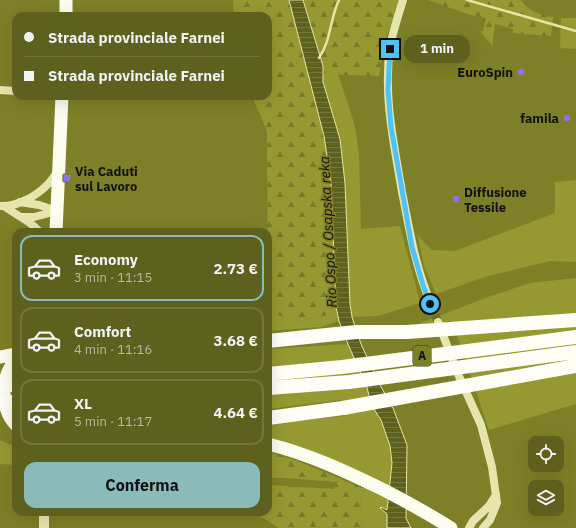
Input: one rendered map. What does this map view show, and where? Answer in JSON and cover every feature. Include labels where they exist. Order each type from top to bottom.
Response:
[{"type":"highway","points":[[272,341],[356,332],[407,332],[576,320]]},
{"type":"highway","name":"A","points":[[272,374],[350,366],[576,337]]},
{"type":"highway","name":"A","points":[[272,388],[349,382],[576,352]]},
{"type":"highway","points":[[272,417],[343,408],[576,366]]},
{"type":"highway","points":[[0,385],[12,385]]},
{"type":"highway","points":[[0,402],[12,402]]},
{"type":"main road","points":[[66,0],[66,12]]},
{"type":"main road","points":[[56,228],[62,100]]},
{"type":"main road","points":[[0,357],[12,355]]},
{"type":"main road","points":[[12,366],[6,374],[2,396],[4,406],[12,421]]},
{"type":"main road","points":[[0,424],[12,427]]},
{"type":"main road","points":[[272,445],[288,449],[342,470],[428,512],[451,528]]},
{"type":"street","points":[[402,0],[390,49],[388,72],[389,108],[409,232],[423,285],[430,304]]},
{"type":"street","points":[[0,90],[12,91]]},
{"type":"street","points":[[2,206],[20,202],[34,196],[46,186],[59,170]]},
{"type":"street","points":[[20,202],[39,205],[57,211]]},
{"type":"street","points":[[2,206],[21,217],[35,228]]},
{"type":"street","points":[[21,217],[34,217],[57,211]]},
{"type":"street","points":[[438,322],[458,374],[481,425],[492,467],[496,495],[497,503],[493,514],[483,528],[471,524],[485,510],[496,495]]},
{"type":"street","points":[[44,516],[44,528]]},
{"type":"green space","points":[[233,0],[289,0],[324,136],[331,182],[337,313],[295,322],[279,315],[272,309],[272,228],[268,228],[267,131],[254,100],[272,100],[272,12],[234,12]]},
{"type":"green space","points":[[303,0],[399,0],[384,46],[379,76],[323,74],[323,66]]},
{"type":"green space","points":[[428,0],[521,0],[531,10],[539,14],[553,17],[551,36],[513,33],[513,29],[495,24],[492,46],[481,32],[483,30],[486,18],[470,15]]},
{"type":"green space","points":[[561,18],[576,18],[576,49],[560,48]]},
{"type":"green space","points":[[323,74],[338,74],[355,126],[359,155],[361,229],[400,226],[420,303],[378,316],[352,317],[350,304],[345,183],[340,139],[323,82]]},
{"type":"green space","points":[[576,180],[576,262],[550,261],[488,276],[436,294],[424,266],[417,233],[432,250],[455,251],[555,213],[555,182]]},
{"type":"green space","points":[[576,278],[576,404],[489,430],[452,321],[415,325],[488,297],[530,283]]},
{"type":"green space","points":[[272,309],[279,315],[295,322],[337,313],[339,321],[321,327],[272,331]]},
{"type":"green space","points":[[348,344],[367,388],[372,406],[381,420],[390,446],[392,463],[387,502],[387,528],[362,528],[360,506],[362,488],[371,484],[374,478],[272,439],[272,423],[345,416],[341,400],[272,409],[272,349]]},
{"type":"green space","points":[[0,440],[12,446],[12,465],[0,464]]},
{"type":"green space","points":[[272,453],[295,460],[362,488],[360,506],[362,528],[279,528],[260,516],[272,516],[272,485],[334,489],[337,482],[285,478],[287,467],[272,458]]},
{"type":"green space","points":[[272,458],[287,467],[285,478],[272,478]]},
{"type":"shaded area","points":[[289,0],[303,0],[323,66],[323,82],[340,139],[345,183],[350,304],[352,317],[361,344],[380,385],[393,408],[407,445],[406,518],[411,528],[387,528],[387,514],[380,508],[381,507],[387,510],[392,463],[390,446],[381,420],[372,406],[367,388],[339,321],[336,307],[331,182],[324,136]]},
{"type":"waterway","points":[[319,58],[326,44],[339,0]]},
{"type":"waterway","points":[[467,0],[576,31]]},
{"type":"tunnel","points":[[431,304],[438,322]]},
{"type":"place","name":"EuroSpin","points":[[521,72]]},
{"type":"place","name":"famila","points":[[567,118]]},
{"type":"place","name":"Via Caduti sul Lavoro","points":[[67,178]]},
{"type":"place","name":"Diffusione Tessile","points":[[456,199]]},
{"type":"route","points":[[390,49],[388,90],[391,127],[412,247],[430,304]]},
{"type":"water label","name":"Rio Ospo / Osapska reka","points":[[328,232]]}]
